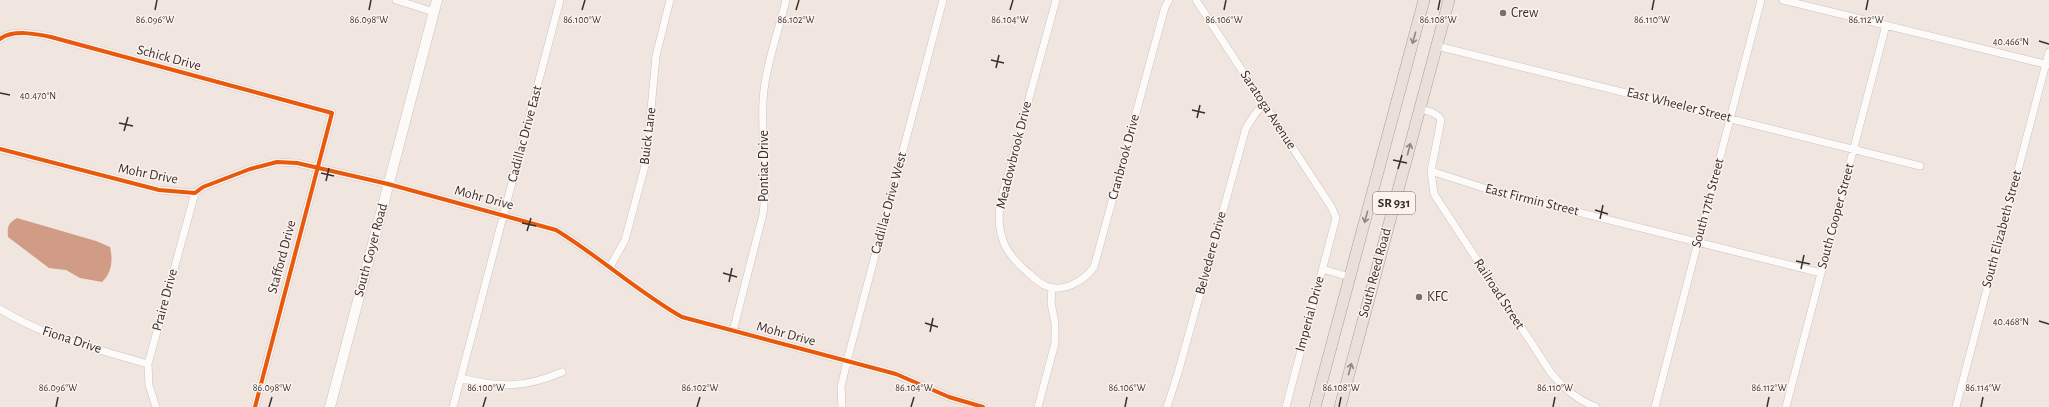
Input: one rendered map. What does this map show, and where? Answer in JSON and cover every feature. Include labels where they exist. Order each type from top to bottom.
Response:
[{"type":"main road","name":"South Reed Road","points":[[1315,407],[1424,0]]},
{"type":"main road","name":"South Reed Road","points":[[1340,407],[1449,0]]},
{"type":"street","points":[[396,0],[434,12]]},
{"type":"street","name":"South Goyer Road","points":[[330,407],[437,0]]},
{"type":"street","name":"Cadillac Drive East","points":[[453,407],[560,0]]},
{"type":"street","name":"Buick Lane","points":[[610,267],[625,240],[646,162],[656,56],[670,0]]},
{"type":"street","name":"Pontiac Drive","points":[[733,331],[763,214],[765,198],[763,101],[769,67],[786,0]]},
{"type":"street","name":"Cadillac Drive West","points":[[842,407],[841,387],[847,361],[940,0]]},
{"type":"street","name":"Meadowbrook Drive","points":[[1052,287],[1037,281],[1015,260],[1002,238],[998,222],[1000,204],[1056,0]]},
{"type":"street","name":"Cranbrook Drive","points":[[1052,287],[1059,288],[1078,282],[1094,267],[1165,7],[1169,0]]},
{"type":"street","name":"Saratoga Avenue","points":[[1196,0],[1332,208],[1335,222]]},
{"type":"street","name":"South 17th Street","points":[[1655,407],[1762,0]]},
{"type":"street","points":[[1783,0],[2047,65]]},
{"type":"street","name":"South Cooper Street","points":[[1786,407],[1886,25]]},
{"type":"street","name":"Schick Drive","points":[[0,39],[17,34],[32,33],[332,113]]},
{"type":"street","name":"East Wheeler Street","points":[[1437,46],[1920,166]]},
{"type":"street","name":"South Elizabeth Street","points":[[1956,407],[2047,65],[2049,52]]},
{"type":"street","name":"Belvedere Drive","points":[[1167,407],[1180,366],[1246,128],[1264,104]]},
{"type":"street","name":"Railroad Street","points":[[1420,109],[1434,113],[1439,116],[1441,120],[1431,171],[1434,194],[1551,373],[1565,389],[1587,404],[1596,407]]},
{"type":"street","name":"Stafford Drive","points":[[255,407],[332,113]]},
{"type":"street","name":"Mohr Drive","points":[[0,149],[159,190],[195,193],[203,187],[250,169],[277,162],[297,163],[388,184],[556,230],[580,245],[661,305],[682,317],[896,374],[949,397],[983,407]]},
{"type":"street","name":"East Firmin Street","points":[[1431,171],[1449,178],[1498,192],[1821,273]]},
{"type":"street","name":"Praire Drive","points":[[156,407],[149,385],[148,364],[195,193]]},
{"type":"street","name":"Imperial Drive","points":[[1286,407],[1335,222]]},
{"type":"street","points":[[1322,269],[1350,277]]},
{"type":"street","points":[[1038,407],[1055,343],[1055,323],[1051,303],[1052,287]]},
{"type":"street","name":"Fiona Drive","points":[[0,309],[22,323],[79,343],[148,364]]},
{"type":"street","points":[[461,378],[492,385],[516,386],[540,382],[562,372]]},
{"type":"shaded area","points":[[17,218],[96,241],[110,247],[111,266],[108,275],[102,282],[80,278],[66,270],[49,268],[8,237],[9,226]]},
{"type":"cycle path","points":[[0,39],[5,36],[18,33],[51,37],[332,113],[255,407]]},
{"type":"cycle path","points":[[0,149],[159,190],[195,193],[203,187],[250,169],[277,162],[297,163],[388,184],[556,230],[588,251],[650,297],[682,317],[896,374],[949,397],[983,407]]},
{"type":"place","name":"Crew","points":[[1503,13]]},
{"type":"place","name":"KFC","points":[[1419,297]]}]
